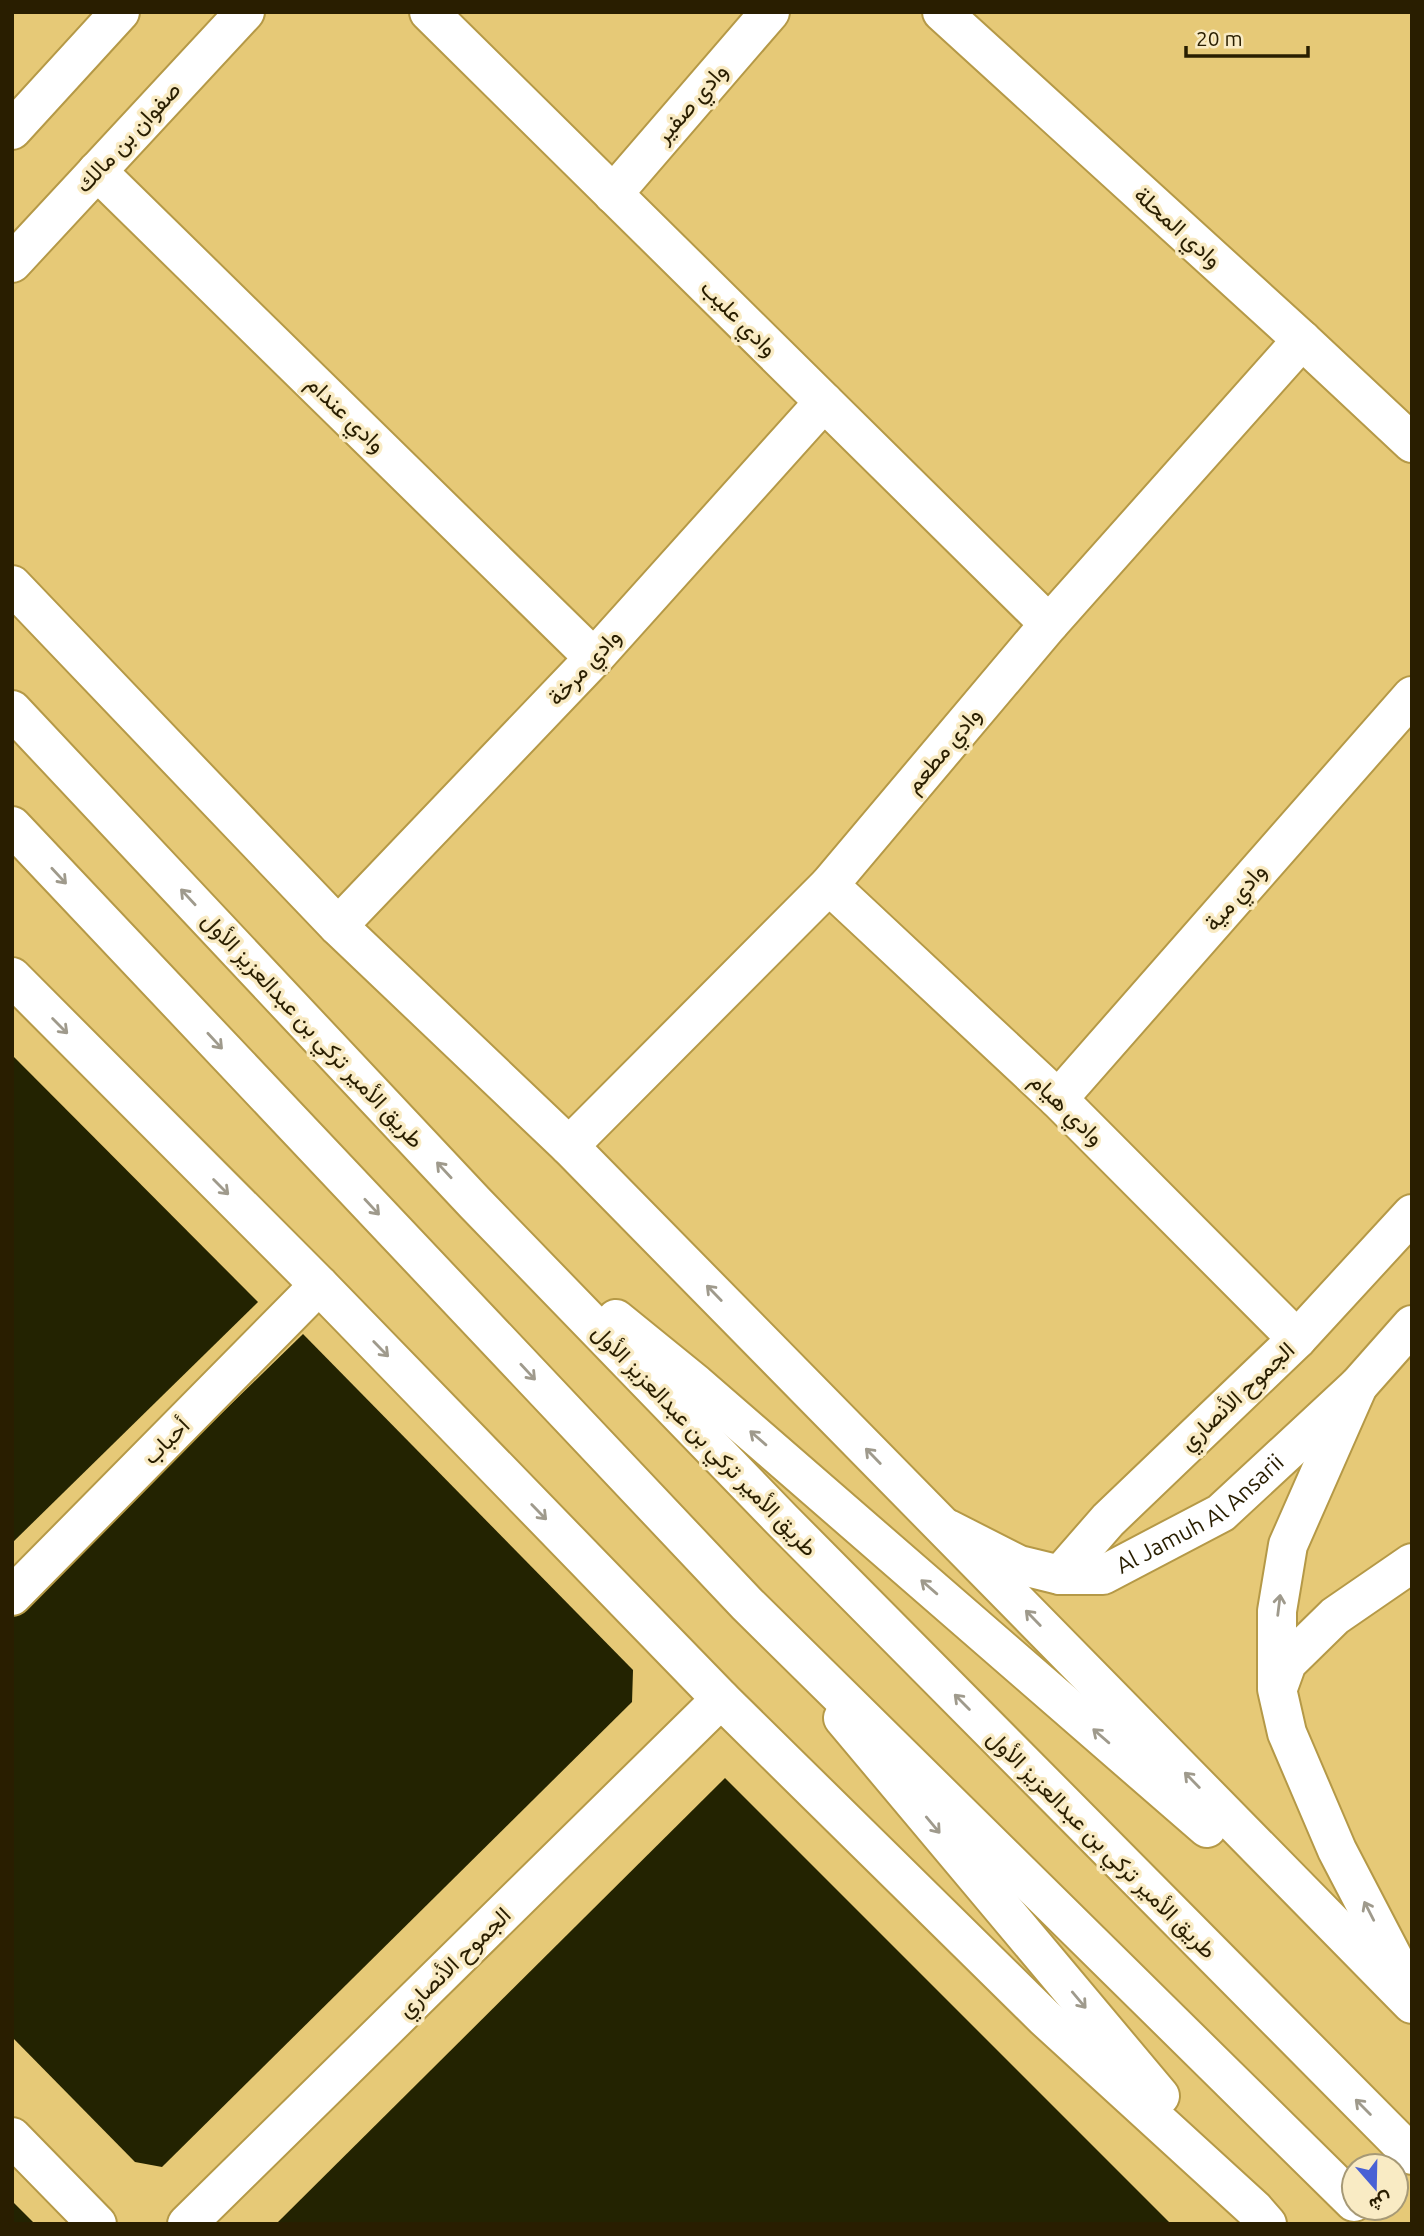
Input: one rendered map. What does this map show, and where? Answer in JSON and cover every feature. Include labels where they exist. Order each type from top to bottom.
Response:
[{"type":"street","points":[[12,130],[120,12]]},
{"type":"street","name":"صفوان بن مالك","points":[[12,263],[245,12]]},
{"type":"street","name":"وادي عليب","points":[[429,12],[1049,624]]},
{"type":"street","name":"وادي صفير","points":[[613,194],[770,12]]},
{"type":"street","name":"وادي المحلة","points":[[942,12],[1412,443]]},
{"type":"street","name":"وادي عندام","points":[[97,171],[594,658]]},
{"type":"street","name":"وادي مطعم","points":[[569,1146],[829,885],[1049,624],[1302,340]]},
{"type":"street","name":"وادي مرخة","points":[[338,926],[594,658],[824,402]]},
{"type":"street","points":[[12,585],[338,926],[569,1146],[1412,2005]]},
{"type":"street","name":"وادي مية","points":[[1058,1099],[1412,696]]},
{"type":"street","name":"طريق الأمير تركي بن عبدالعزيز الأول","points":[[12,710],[475,1203],[782,1520],[1412,2155]]},
{"type":"street","points":[[12,826],[747,1604],[1340,2188]]},
{"type":"street","name":"وادي هيام","points":[[829,885],[1058,1099],[1297,1339]]},
{"type":"street","points":[[12,978],[319,1285],[721,1699],[1045,2018],[1261,2216]]},
{"type":"street","points":[[475,1203],[696,1384],[1412,2005]]},
{"type":"street","name":"الجموح الأنصاري","points":[[1060,1575],[1108,1520],[1297,1339],[1412,1214]]},
{"type":"street","name":"أحباب","points":[[12,1596],[319,1285]]},
{"type":"street","name":"Al Jamuh Al Ansarii","points":[[943,1527],[1019,1565],[1060,1575],[1103,1576],[1221,1513],[1358,1386],[1412,1325]]},
{"type":"street","points":[[1358,1386],[1288,1545],[1277,1611],[1278,1689],[1287,1733],[1337,1850],[1412,1994]]},
{"type":"street","points":[[1278,1689],[1287,1663],[1335,1616],[1412,1563]]},
{"type":"street","points":[[747,1604],[1261,2216]]},
{"type":"street","name":"الجموح الأنصاري","points":[[187,2224],[721,1699]]},
{"type":"street","points":[[12,2137],[97,2224]]},
{"type":"building","points":[[12,1055],[258,1302],[12,1543]]},
{"type":"building","points":[[303,1334],[633,1670],[632,1702],[162,2167],[135,2162],[12,2037],[12,1617]]},
{"type":"building","points":[[725,1778],[1171,2224],[276,2224]]},
{"type":"building","points":[[12,2201],[35,2224],[12,2224]]}]
